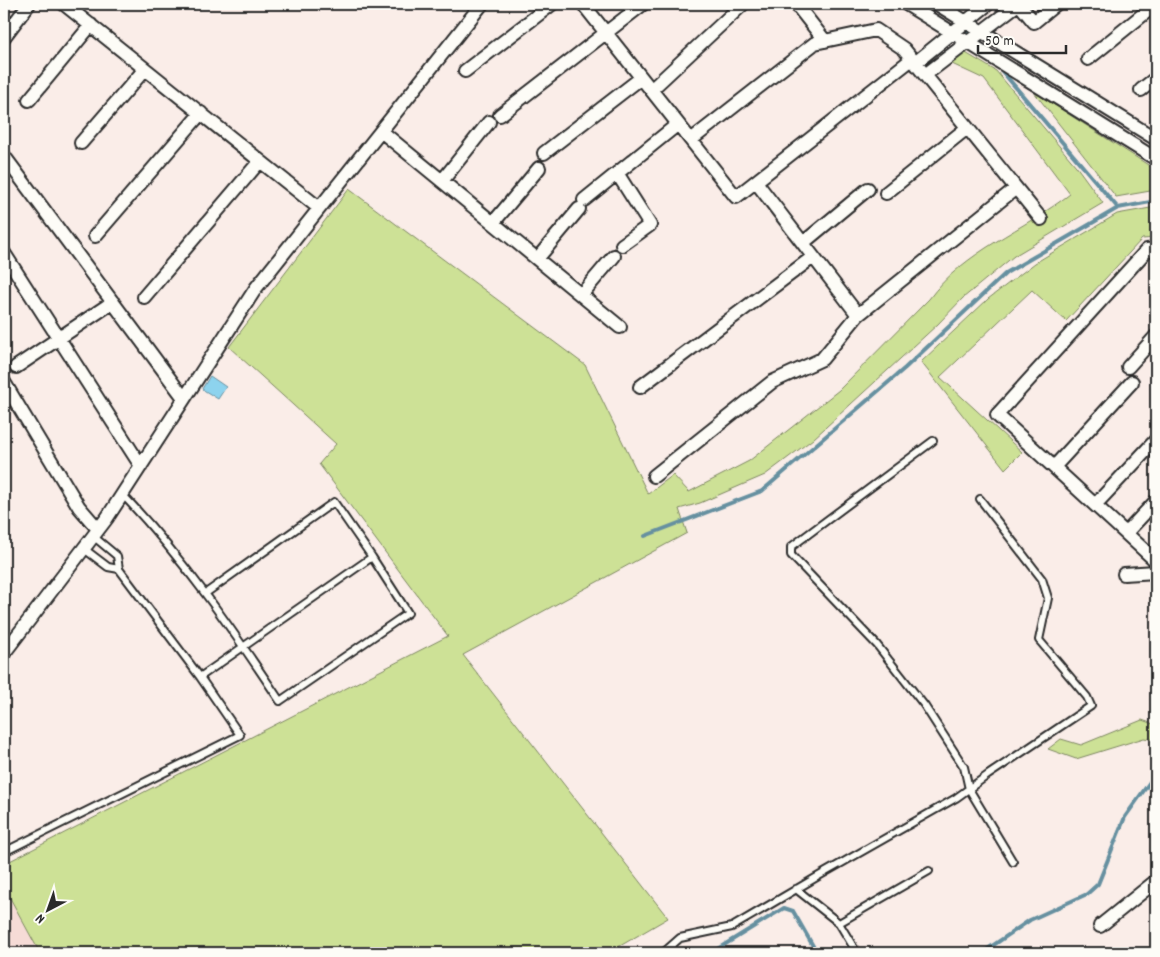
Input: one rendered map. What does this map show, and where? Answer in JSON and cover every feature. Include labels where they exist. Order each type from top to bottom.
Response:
[{"type":"street","points":[[4,37],[29,4]]},
{"type":"street","points":[[64,4],[319,208]]},
{"type":"street","points":[[4,653],[96,532],[256,288],[482,4]]},
{"type":"street","points":[[465,71],[552,4]]},
{"type":"street","points":[[583,4],[736,197],[988,4]]},
{"type":"street","points":[[442,181],[495,118],[643,4]]},
{"type":"street","points":[[651,90],[743,4]]},
{"type":"street","points":[[796,4],[826,41]]},
{"type":"street","points":[[906,4],[1156,159]]},
{"type":"street","points":[[937,4],[1156,140]]},
{"type":"street","points":[[925,76],[1018,4],[1034,22],[1056,4]]},
{"type":"street","points":[[1088,59],[1156,4]]},
{"type":"street","points":[[29,100],[91,25]]},
{"type":"street","points":[[691,140],[815,43],[876,30],[904,49],[1041,219]]},
{"type":"street","points":[[81,143],[145,69]]},
{"type":"street","points":[[544,153],[641,78]]},
{"type":"street","points":[[1141,90],[1156,78]]},
{"type":"street","points":[[95,236],[201,113]]},
{"type":"street","points":[[537,259],[582,204],[678,124]]},
{"type":"street","points":[[886,193],[967,128]]},
{"type":"street","points":[[381,131],[620,327]]},
{"type":"street","points":[[4,156],[184,398]]},
{"type":"street","points":[[144,297],[260,160]]},
{"type":"street","points":[[493,224],[539,168]]},
{"type":"street","points":[[617,173],[650,225],[622,245]]},
{"type":"street","points":[[756,182],[858,315]]},
{"type":"street","points":[[803,243],[868,188]]},
{"type":"street","points":[[654,476],[772,382],[822,359],[858,315],[1016,188]]},
{"type":"street","points":[[1156,249],[1147,250],[997,414],[1156,560]]},
{"type":"street","points":[[4,253],[141,466]]},
{"type":"street","points":[[581,295],[614,256]]},
{"type":"street","points":[[640,387],[813,257]]},
{"type":"street","points":[[16,367],[113,302]]},
{"type":"street","points":[[1128,367],[1156,336]]},
{"type":"street","points":[[4,382],[96,532]]},
{"type":"street","points":[[1054,467],[1132,382]]},
{"type":"street","points":[[1096,505],[1156,440]]},
{"type":"street","points":[[1126,533],[1156,501]]},
{"type":"street","points":[[1124,574],[1156,572]]},
{"type":"street","points":[[1100,926],[1156,881]]},
{"type":"lane","points":[[933,441],[791,547],[791,555],[877,645],[924,705],[964,767],[969,789],[1012,862]]},
{"type":"lane","points":[[122,494],[206,593],[280,701],[408,613],[372,556],[334,502],[206,593]]},
{"type":"lane","points":[[663,953],[680,938],[732,927],[956,798],[1091,706],[1086,697],[1039,640],[1048,598],[1042,579],[980,499]]},
{"type":"lane","points":[[4,852],[240,735],[200,677],[119,569],[116,556],[96,532]]},
{"type":"lane","points":[[83,548],[108,567],[119,569]]},
{"type":"lane","points":[[200,677],[372,556]]},
{"type":"lane","points":[[839,923],[929,870]]},
{"type":"lane","points":[[796,889],[839,923],[857,953]]},
{"type":"shaded area","points":[[4,887],[40,953],[4,953]]},
{"type":"green space","points":[[964,52],[996,71],[1076,166],[1103,203],[1014,256],[963,298],[938,324],[813,439],[765,475],[700,503],[679,509],[687,533],[463,655],[668,918],[608,953],[40,953],[4,887],[4,864],[448,636],[319,464],[336,444],[229,347],[349,189],[585,365],[648,494],[673,475],[689,492],[749,461],[839,390],[959,267],[1070,194],[984,79],[952,64]]},
{"type":"green space","points":[[1034,92],[1156,170],[1156,190],[1116,197]]},
{"type":"green space","points":[[1156,207],[1156,238],[1142,239],[1066,321],[1032,290],[940,377],[1022,452],[1005,469],[921,362],[988,299],[1035,263],[1117,214]]},
{"type":"green space","points":[[1142,720],[1156,725],[1156,740],[1144,738],[1076,759],[1048,749],[1061,739],[1081,745]]},
{"type":"water","points":[[210,376],[226,387],[218,399],[202,389]]},
{"type":"waterway","points":[[1001,70],[1118,208],[1156,201]]},
{"type":"waterway","points":[[645,536],[762,491],[905,368],[1006,273],[1118,208]]},
{"type":"waterway","points":[[982,953],[1030,920],[1087,894],[1098,884],[1125,817],[1156,776]]},
{"type":"waterway","points":[[711,953],[784,908],[793,911],[817,953]]}]
